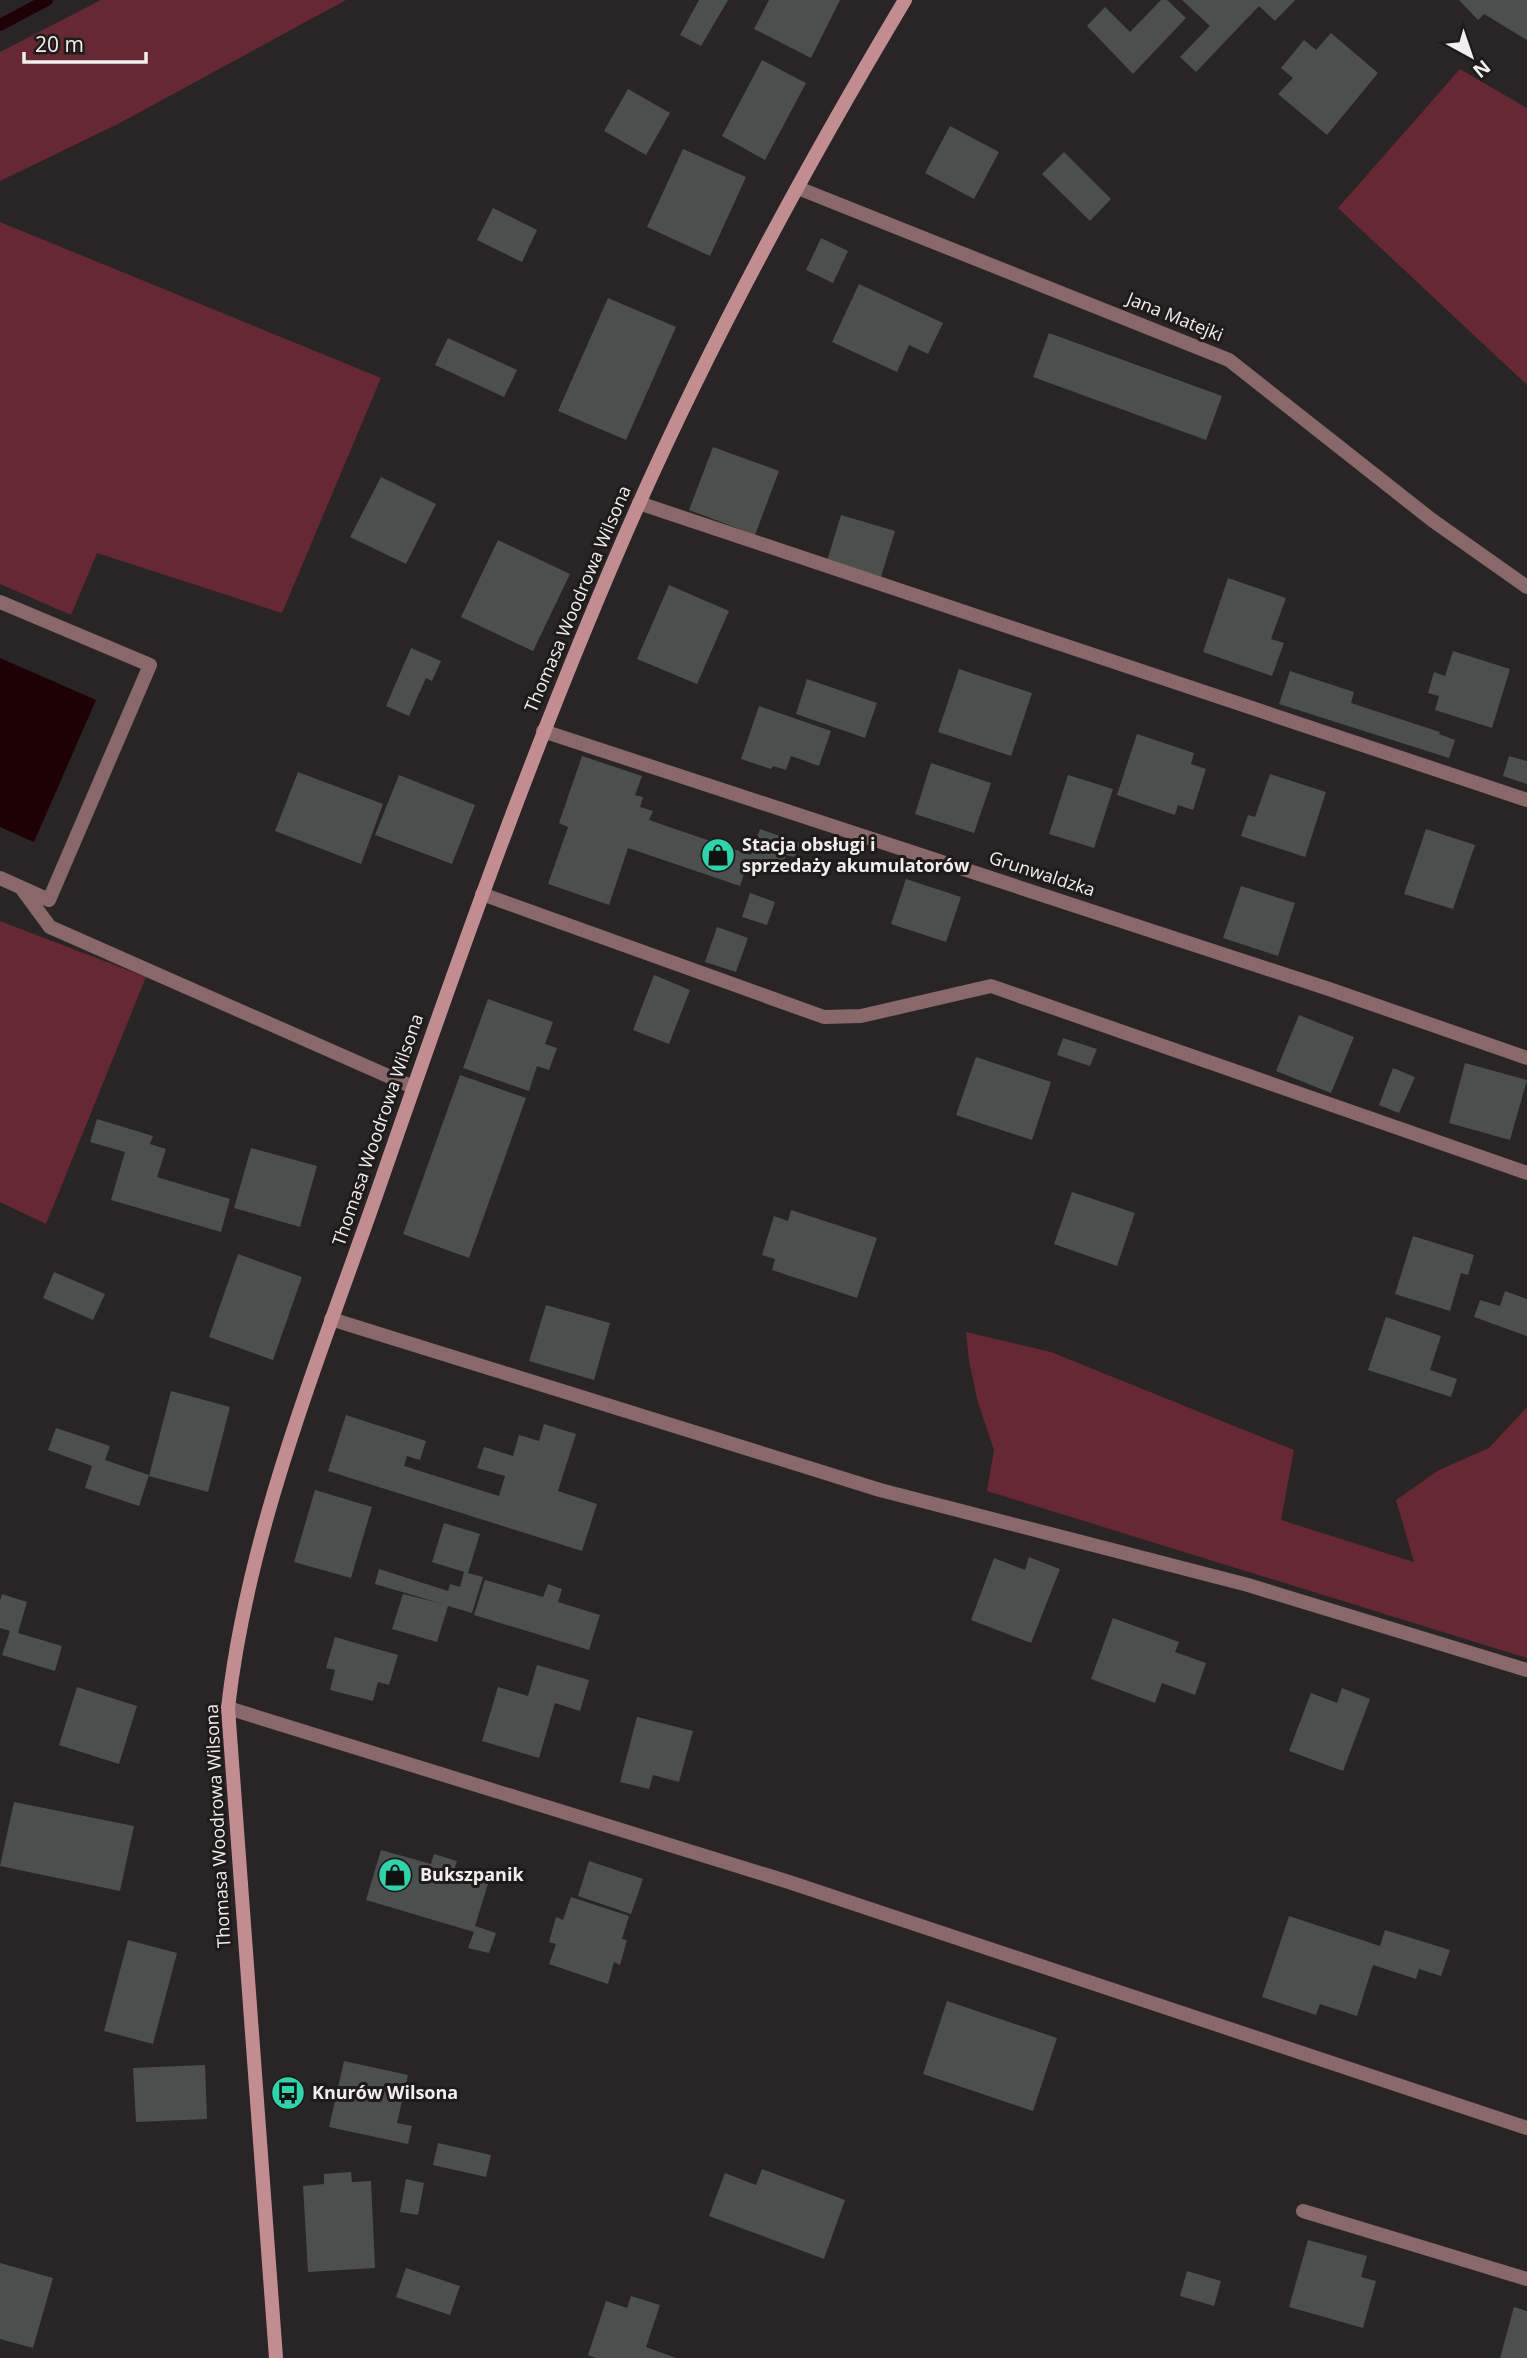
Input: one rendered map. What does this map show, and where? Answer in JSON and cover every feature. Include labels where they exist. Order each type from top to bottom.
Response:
[{"type":"street","name":"Thomasa Woodrowa Wilsona","points":[[276,2358],[228,1708],[240,1625],[259,1550],[331,1319],[543,731],[639,503],[694,386],[850,91],[905,0]]},
{"type":"street","name":"Jana Matejki","points":[[797,188],[1229,360],[1441,527],[1527,587]]},
{"type":"street","points":[[639,503],[1527,800]]},
{"type":"street","points":[[0,602],[150,665],[49,901],[0,878]]},
{"type":"street","name":"Grunwaldzka","points":[[543,731],[1290,976],[1527,1058]]},
{"type":"street","points":[[21,888],[50,927],[413,1087]]},
{"type":"street","points":[[482,894],[824,1017],[861,1016],[991,986],[1527,1174]]},
{"type":"street","points":[[331,1319],[880,1490],[1248,1585],[1527,1670]]},
{"type":"street","points":[[228,1708],[789,1882],[1527,2128]]},
{"type":"street","points":[[1303,2211],[1527,2279]]},
{"type":"shaded area","points":[[101,0],[346,0],[118,124],[0,181],[0,52]]},
{"type":"shaded area","points":[[1460,69],[1527,108],[1527,385],[1338,208]]},
{"type":"shaded area","points":[[0,222],[381,378],[282,613],[97,553],[71,615],[0,584]]},
{"type":"shaded area","points":[[0,658],[96,700],[34,842],[0,827]]},
{"type":"shaded area","points":[[0,921],[146,977],[46,1224],[0,1202]]},
{"type":"shaded area","points":[[966,1332],[1051,1352],[1294,1450],[1281,1520],[1414,1562],[1396,1500],[1439,1470],[1489,1448],[1527,1407],[1527,1658],[987,1491],[994,1450],[978,1403]]},
{"type":"building","points":[[699,0],[728,0],[701,46],[680,35]]},
{"type":"building","points":[[769,0],[840,0],[811,58],[754,29]]},
{"type":"building","points":[[1161,0],[1167,0],[1186,18],[1133,74],[1087,26],[1105,7],[1130,32]]},
{"type":"building","points":[[1182,0],[1295,0],[1275,21],[1259,6],[1196,72],[1180,57],[1210,26]]},
{"type":"building","points":[[1459,0],[1527,0],[1527,40],[1484,14],[1478,20]]},
{"type":"building","points":[[1331,33],[1378,73],[1327,135],[1278,94],[1293,78],[1281,68],[1304,40],[1316,50]]},
{"type":"building","points":[[762,60],[806,83],[765,160],[722,136]]},
{"type":"building","points":[[628,89],[670,113],[646,155],[604,131]]},
{"type":"building","points":[[950,126],[999,152],[974,199],[925,173]]},
{"type":"building","points":[[683,149],[746,177],[710,256],[647,227]]},
{"type":"building","points":[[1064,152],[1111,199],[1090,221],[1042,174]]},
{"type":"building","points":[[493,208],[537,230],[522,262],[477,240]]},
{"type":"building","points":[[821,238],[848,251],[833,283],[806,270]]},
{"type":"building","points":[[859,284],[943,323],[928,354],[909,345],[897,372],[832,342]]},
{"type":"building","points":[[608,298],[676,327],[626,440],[558,411]]},
{"type":"building","points":[[1049,333],[1222,396],[1206,440],[1033,377]]},
{"type":"building","points":[[448,338],[517,370],[504,397],[435,365]]},
{"type":"building","points":[[713,447],[779,471],[755,535],[689,510]]},
{"type":"building","points":[[381,477],[436,504],[406,564],[350,537]]},
{"type":"building","points":[[841,515],[895,531],[881,577],[827,561]]},
{"type":"building","points":[[498,540],[570,574],[533,651],[461,617]]},
{"type":"building","points":[[1228,578],[1286,598],[1271,639],[1284,643],[1272,676],[1203,652]]},
{"type":"building","points":[[669,585],[729,611],[697,684],[637,659]]},
{"type":"building","points":[[411,648],[441,661],[432,681],[426,678],[409,716],[386,706]]},
{"type":"building","points":[[1453,651],[1510,669],[1492,728],[1435,710],[1439,696],[1428,693],[1434,672],[1445,676]]},
{"type":"building","points":[[959,669],[1032,693],[1011,756],[938,732]]},
{"type":"building","points":[[1290,671],[1354,692],[1351,703],[1440,732],[1439,734],[1455,740],[1449,758],[1279,704]]},
{"type":"building","points":[[807,679],[877,703],[865,738],[796,714]]},
{"type":"building","points":[[759,706],[831,731],[819,766],[791,756],[786,770],[773,766],[771,769],[741,759]]},
{"type":"building","points":[[1137,734],[1194,753],[1191,764],[1206,769],[1193,810],[1178,805],[1175,815],[1117,795]]},
{"type":"building","points":[[582,756],[642,776],[635,795],[643,797],[640,807],[653,811],[649,820],[751,855],[760,829],[800,843],[795,857],[786,855],[780,873],[748,862],[740,886],[628,848],[609,905],[548,884],[568,827],[559,823]]},
{"type":"building","points":[[1509,756],[1527,761],[1527,784],[1503,776]]},
{"type":"building","points":[[931,763],[991,783],[974,833],[915,814]]},
{"type":"building","points":[[298,772],[383,804],[361,864],[275,831]]},
{"type":"building","points":[[1270,774],[1326,792],[1305,857],[1241,836],[1248,815],[1255,817]]},
{"type":"building","points":[[399,775],[475,805],[452,864],[375,835]]},
{"type":"building","points":[[1068,775],[1113,789],[1094,848],[1049,834]]},
{"type":"building","points":[[1426,829],[1475,845],[1453,909],[1404,894]]},
{"type":"building","points":[[906,879],[961,897],[946,942],[891,924]]},
{"type":"building","points":[[1241,886],[1295,903],[1278,956],[1223,938]]},
{"type":"building","points":[[750,893],[775,902],[767,925],[742,917]]},
{"type":"building","points":[[717,927],[748,938],[736,972],[705,962]]},
{"type":"building","points":[[654,975],[690,990],[669,1044],[633,1030]]},
{"type":"building","points":[[488,999],[553,1022],[545,1044],[557,1048],[549,1070],[537,1066],[529,1091],[463,1068]]},
{"type":"building","points":[[1299,1015],[1354,1037],[1331,1093],[1276,1071]]},
{"type":"building","points":[[1063,1038],[1097,1049],[1090,1066],[1057,1055]]},
{"type":"building","points":[[976,1057],[1051,1082],[1032,1140],[956,1115]]},
{"type":"building","points":[[1465,1063],[1527,1080],[1510,1140],[1449,1123]]},
{"type":"building","points":[[1393,1068],[1415,1077],[1399,1113],[1379,1105]]},
{"type":"building","points":[[460,1075],[526,1098],[469,1258],[403,1234]]},
{"type":"building","points":[[97,1119],[153,1136],[150,1144],[166,1149],[157,1177],[230,1199],[221,1232],[111,1200],[125,1152],[90,1142]]},
{"type":"building","points":[[251,1148],[317,1166],[300,1227],[234,1208]]},
{"type":"building","points":[[1072,1192],[1135,1213],[1117,1266],[1054,1244]]},
{"type":"building","points":[[791,1210],[877,1238],[857,1298],[772,1270],[775,1259],[762,1255],[774,1216],[788,1221]]},
{"type":"building","points":[[1413,1236],[1474,1255],[1468,1275],[1461,1273],[1450,1311],[1395,1294]]},
{"type":"building","points":[[238,1254],[302,1277],[273,1360],[209,1337]]},
{"type":"building","points":[[54,1272],[105,1294],[93,1320],[43,1298]]},
{"type":"building","points":[[1505,1291],[1527,1299],[1527,1336],[1474,1317],[1480,1300],[1500,1306]]},
{"type":"building","points":[[546,1305],[610,1323],[594,1380],[529,1361]]},
{"type":"building","points":[[1386,1317],[1441,1336],[1430,1370],[1457,1379],[1451,1397],[1368,1370]]},
{"type":"building","points":[[171,1391],[230,1407],[208,1492],[149,1476]]},
{"type":"building","points":[[346,1415],[426,1441],[420,1460],[407,1456],[404,1466],[499,1496],[505,1476],[477,1468],[484,1447],[513,1456],[519,1435],[539,1441],[544,1424],[576,1434],[558,1491],[597,1504],[582,1551],[328,1471]]},
{"type":"building","points":[[56,1428],[110,1446],[105,1460],[149,1475],[139,1506],[85,1488],[92,1466],[48,1450]]},
{"type":"building","points":[[315,1490],[372,1507],[351,1578],[294,1562]]},
{"type":"building","points":[[444,1523],[480,1534],[468,1573],[483,1577],[472,1613],[448,1606],[437,1642],[392,1629],[403,1594],[443,1604],[375,1584],[379,1569],[448,1591],[450,1584],[460,1587],[464,1572],[432,1562]]},
{"type":"building","points":[[1029,1557],[1060,1569],[1031,1643],[971,1620],[994,1558],[1025,1570]]},
{"type":"building","points":[[485,1580],[543,1597],[548,1584],[562,1589],[558,1602],[600,1615],[589,1650],[474,1615]]},
{"type":"building","points":[[2,1594],[27,1602],[18,1633],[62,1646],[55,1671],[2,1655],[10,1631],[0,1628]]},
{"type":"building","points":[[1113,1618],[1179,1642],[1175,1652],[1206,1663],[1195,1695],[1162,1683],[1155,1703],[1091,1679]]},
{"type":"building","points":[[335,1637],[398,1655],[389,1685],[378,1682],[373,1701],[330,1690],[335,1670],[326,1668]]},
{"type":"building","points":[[537,1665],[589,1680],[580,1711],[555,1703],[539,1758],[482,1741],[498,1687],[528,1696]]},
{"type":"building","points":[[77,1687],[137,1706],[119,1764],[59,1745]]},
{"type":"building","points":[[1342,1688],[1370,1699],[1343,1771],[1289,1751],[1311,1693],[1337,1703]]},
{"type":"building","points":[[637,1717],[693,1731],[679,1782],[653,1775],[649,1789],[620,1782]]},
{"type":"building","points":[[14,1802],[134,1826],[120,1891],[0,1866]]},
{"type":"building","points":[[381,1850],[431,1864],[434,1854],[457,1861],[453,1873],[488,1884],[475,1926],[496,1933],[489,1953],[468,1948],[474,1932],[366,1900]]},
{"type":"building","points":[[589,1861],[643,1879],[631,1914],[578,1896]]},
{"type":"building","points":[[571,1897],[629,1916],[622,1939],[627,1940],[620,1965],[614,1962],[608,1984],[549,1964],[556,1944],[549,1942],[556,1917],[563,1920]]},
{"type":"building","points":[[1289,1916],[1380,1946],[1385,1930],[1450,1950],[1441,1976],[1419,1969],[1416,1979],[1373,1965],[1357,2016],[1320,2004],[1316,2015],[1262,1997]]},
{"type":"building","points":[[128,1940],[177,1953],[153,2044],[104,2031]]},
{"type":"building","points":[[947,2001],[1057,2038],[1033,2111],[923,2074]]},
{"type":"building","points":[[344,2061],[408,2075],[397,2123],[412,2126],[408,2144],[329,2127]]},
{"type":"building","points":[[205,2065],[207,2119],[136,2122],[133,2068]]},
{"type":"building","points":[[438,2143],[491,2155],[486,2177],[433,2165]]},
{"type":"building","points":[[762,2169],[845,2200],[824,2259],[709,2216],[725,2173],[756,2185]]},
{"type":"building","points":[[351,2172],[352,2182],[371,2181],[375,2268],[308,2272],[303,2186],[324,2184],[324,2174]]},
{"type":"building","points":[[406,2179],[424,2183],[418,2215],[400,2212]]},
{"type":"building","points":[[1308,2240],[1367,2256],[1361,2277],[1376,2281],[1363,2328],[1289,2307]]},
{"type":"building","points":[[0,2263],[53,2278],[33,2348],[0,2339]]},
{"type":"building","points":[[406,2268],[460,2286],[450,2315],[396,2297]]},
{"type":"building","points":[[1187,2271],[1221,2281],[1214,2306],[1180,2296]]},
{"type":"building","points":[[631,2296],[660,2305],[646,2347],[676,2358],[596,2358],[588,2355],[606,2301],[627,2308]]},
{"type":"building","points":[[1514,2307],[1527,2311],[1527,2358],[1500,2358]]},
{"type":"waterway","points":[[0,25],[47,0]]},
{"type":"place","name":"Stacja obsługi i sprzedaży akumulatorów","points":[[718,855]]},
{"type":"place","name":"Bukszpanik","points":[[395,1875]]},
{"type":"place","name":"Knurów Wilsona","points":[[288,2093]]}]
